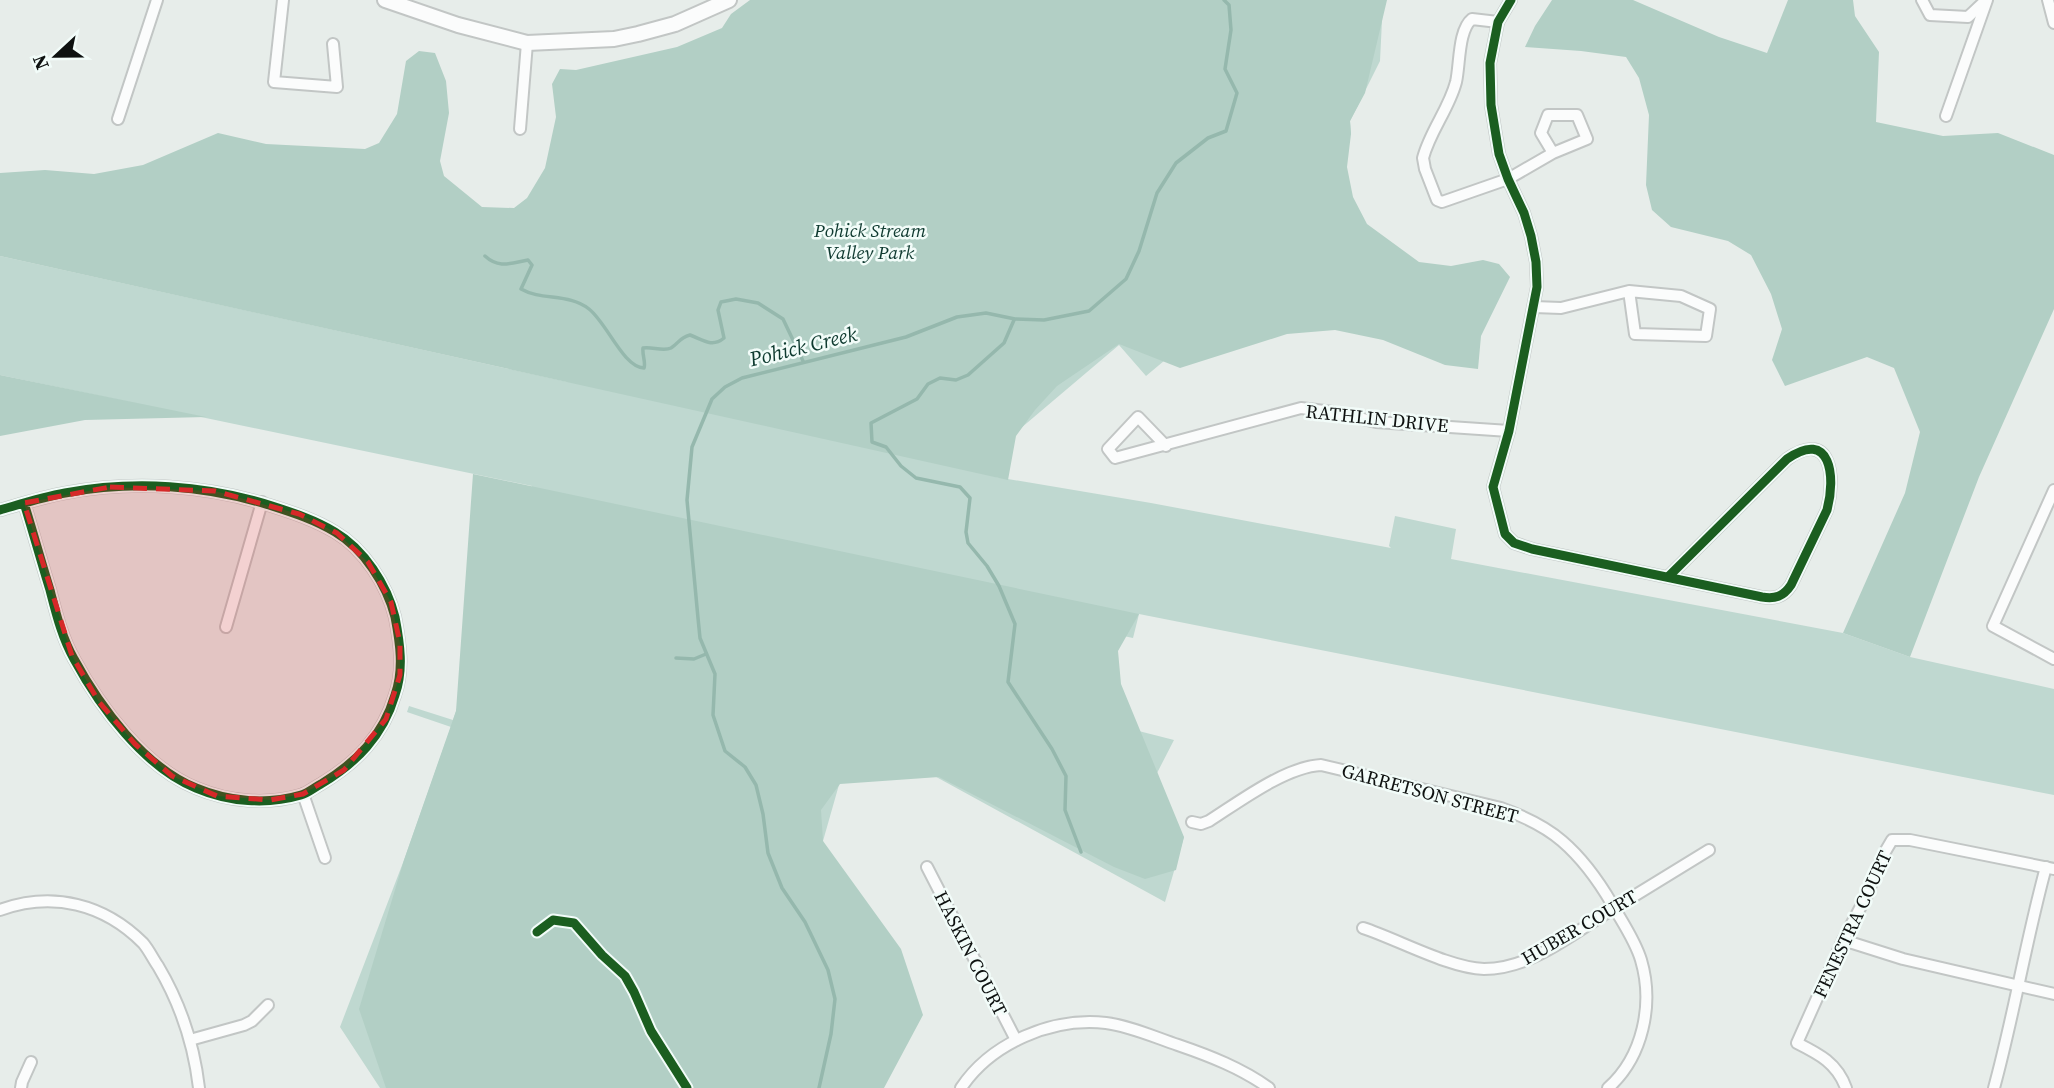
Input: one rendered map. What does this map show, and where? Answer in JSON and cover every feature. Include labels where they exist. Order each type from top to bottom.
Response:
[{"type":"street","points":[[118,119],[157,0]]},
{"type":"street","points":[[283,0],[274,82],[337,87],[333,44]]},
{"type":"street","points":[[385,0],[458,25],[527,43],[614,39],[638,34],[675,24],[729,0]]},
{"type":"street","points":[[1511,0],[1498,22],[1490,64],[1491,105],[1499,154],[1531,236],[1537,276],[1534,307],[1508,431],[1493,487],[1505,534],[1514,543],[1532,549],[1668,578],[1777,597],[1787,591],[1827,510],[1830,500],[1826,455],[1813,448],[1794,453],[1668,578]]},
{"type":"street","points":[[1922,0],[1930,15],[1968,17],[1986,0]]},
{"type":"street","points":[[1946,116],[1986,0]]},
{"type":"street","points":[[2048,0],[2054,23]]},
{"type":"street","points":[[1498,22],[1475,19],[1468,22],[1464,31],[1456,83],[1423,158],[1437,200],[1442,202],[1508,178],[1553,153],[1587,139],[1577,115],[1548,115],[1541,133],[1553,153]]},
{"type":"street","points":[[520,129],[527,43]]},
{"type":"street","points":[[1534,307],[1561,309],[1629,291],[1681,296],[1710,309],[1706,336],[1635,334],[1629,291]]},
{"type":"street","name":"RATHLIN DRIVE","points":[[1166,446],[1138,417],[1108,449],[1115,458],[1166,446],[1301,408],[1376,422],[1508,431]]},
{"type":"street","points":[[0,510],[24,503],[64,493],[147,485],[215,491],[262,502],[299,514],[337,533],[368,562],[382,582],[391,603],[400,643],[400,675],[396,695],[386,719],[366,748],[344,770],[303,794],[270,800],[241,800],[217,796],[172,776],[135,744],[99,702],[72,656],[59,624],[24,503]]},
{"type":"street","points":[[2054,490],[1993,626],[2054,659]]},
{"type":"street","points":[[226,627],[262,502]]},
{"type":"street","name":"GARRETSON STREET","points":[[1192,822],[1201,824],[1209,821],[1269,783],[1309,766],[1330,766],[1501,808],[1550,832],[1580,858],[1599,883],[1629,932],[1644,973],[1646,999],[1643,1027],[1625,1069],[1608,1088]]},
{"type":"street","points":[[303,794],[325,858]]},
{"type":"street","name":"FENESTRA COURT","points":[[1846,1088],[1844,1081],[1826,1058],[1797,1043],[1892,840],[1910,840],[2050,868]]},
{"type":"street","name":"HUBER COURT","points":[[1363,928],[1469,967],[1484,969],[1506,966],[1527,960],[1709,850]]},
{"type":"street","name":"HASKIN COURT","points":[[927,867],[1016,1040]]},
{"type":"street","points":[[1994,1088],[2008,1036],[2030,925],[2050,868]]},
{"type":"street","points":[[0,910],[15,904],[48,900],[79,904],[116,920],[145,945],[171,987],[190,1040],[199,1088]]},
{"type":"street","points":[[1843,940],[1903,959],[2054,994]]},
{"type":"street","points":[[190,1040],[244,1025],[268,1006]]},
{"type":"street","points":[[961,1088],[976,1070],[1016,1040],[1039,1031],[1084,1023],[1106,1023],[1133,1029],[1216,1058],[1269,1088]]},
{"type":"street","points":[[22,1088],[31,1062]]},
{"type":"highlighted area","points":[[110,487],[215,491],[299,514],[337,533],[368,562],[391,602],[400,643],[400,675],[386,719],[344,770],[303,794],[270,800],[217,796],[172,776],[135,744],[99,702],[72,656],[24,503]]},
{"type":"green space","name":"Pohick Stream Valley Park","points":[[750,0],[1387,0],[1365,93],[1350,121],[1347,167],[1353,197],[1367,224],[1419,262],[1451,266],[1483,260],[1499,264],[1510,277],[1481,336],[1478,369],[1445,365],[1383,340],[1335,330],[1287,334],[1180,368],[1119,344],[1057,386],[1035,410],[1016,436],[1008,480],[0,256],[0,173],[45,170],[94,174],[143,165],[218,133],[266,144],[365,149],[379,143],[397,114],[406,61],[419,51],[435,53],[446,81],[449,113],[440,161],[444,176],[482,207],[514,208],[527,198],[545,168],[556,117],[552,84],[560,69],[576,70],[677,47],[722,28],[731,14]]},
{"type":"green space","name":"Pohick Stream Valley Park","points":[[1383,0],[1380,61],[1350,121],[1351,134],[1323,168],[1337,216],[1146,376],[1119,345],[1001,445],[996,477],[1391,548],[1389,546],[1395,516],[1456,529],[1451,559],[1843,633],[1910,657],[2054,689],[2054,795],[1139,614],[1133,638],[1086,628],[1068,713],[1174,740],[1138,810],[1184,837],[1165,902],[854,732],[823,841],[868,1088],[380,1088],[340,1027],[451,727],[407,712],[409,706],[453,720],[532,486],[0,375],[0,256],[568,382]]},
{"type":"green space","points":[[1552,0],[1633,0],[1719,37],[1767,53],[1788,0],[1853,0],[1855,16],[1879,52],[1876,122],[1943,136],[1998,133],[2054,155],[2054,309],[1979,477],[1910,657],[1843,633],[1905,493],[1920,432],[1894,368],[1867,357],[1785,386],[1772,360],[1782,329],[1771,294],[1751,255],[1728,241],[1671,227],[1652,210],[1646,185],[1649,115],[1639,78],[1626,57],[1525,47]]},
{"type":"green space","points":[[0,375],[206,417],[85,420],[0,436]]},
{"type":"green space","points":[[473,474],[1139,614],[1118,651],[1121,684],[1184,837],[1176,870],[1145,879],[1114,867],[939,777],[840,784],[821,810],[823,841],[901,949],[923,1015],[884,1088],[386,1088],[359,1009],[404,860],[456,711]]},
{"type":"waterway","name":"Pohick Creek","points":[[819,1088],[831,1034],[835,999],[828,970],[805,922],[782,888],[768,853],[756,785],[745,767],[725,751],[713,715],[715,674],[700,638],[687,500],[692,447],[712,399],[725,387],[742,378],[906,337],[957,317],[986,313],[1015,319],[1044,320],[1089,311],[1126,279],[1139,251],[1157,193],[1176,163],[1208,138],[1226,131],[1237,93],[1225,69],[1231,30],[1229,5],[1224,0]]},
{"type":"waterway","points":[[485,256],[500,264],[528,260],[532,265],[521,289],[573,301],[589,309],[622,353],[636,366],[644,368],[643,348],[668,349],[690,335],[707,342],[720,341],[724,338],[718,310],[721,302],[736,299],[758,303],[783,319],[803,361]]},
{"type":"waterway","points":[[1014,320],[1004,343],[968,375],[956,380],[940,378],[928,384],[917,399],[871,423],[872,442],[886,447],[901,466],[916,478],[960,487],[970,498],[966,532],[968,543],[999,586],[1015,624],[1008,682],[1052,749],[1066,776],[1065,810],[1081,852]]},
{"type":"waterway","points":[[676,658],[694,659],[706,654]]},
{"type":"cycle path","points":[[1511,0],[1498,22],[1490,63],[1491,105],[1499,154],[1531,236],[1537,287],[1509,431],[1493,487],[1505,534],[1514,543],[1532,549],[1762,597],[1775,597],[1782,595],[1791,585],[1827,510],[1830,471],[1821,453],[1813,449],[1787,459],[1668,577]]},
{"type":"cycle path","points":[[0,510],[24,503],[49,496],[91,489],[170,487],[247,499],[296,514],[335,532],[346,539],[373,569],[395,617],[400,647],[400,676],[390,710],[376,736],[357,757],[334,776],[306,793],[288,798],[262,801],[235,799],[209,793],[177,778],[141,751],[125,734],[74,659],[60,625],[24,503]]},
{"type":"cycle path","points":[[537,932],[553,920],[574,923],[625,976],[651,1031],[687,1088]]}]
